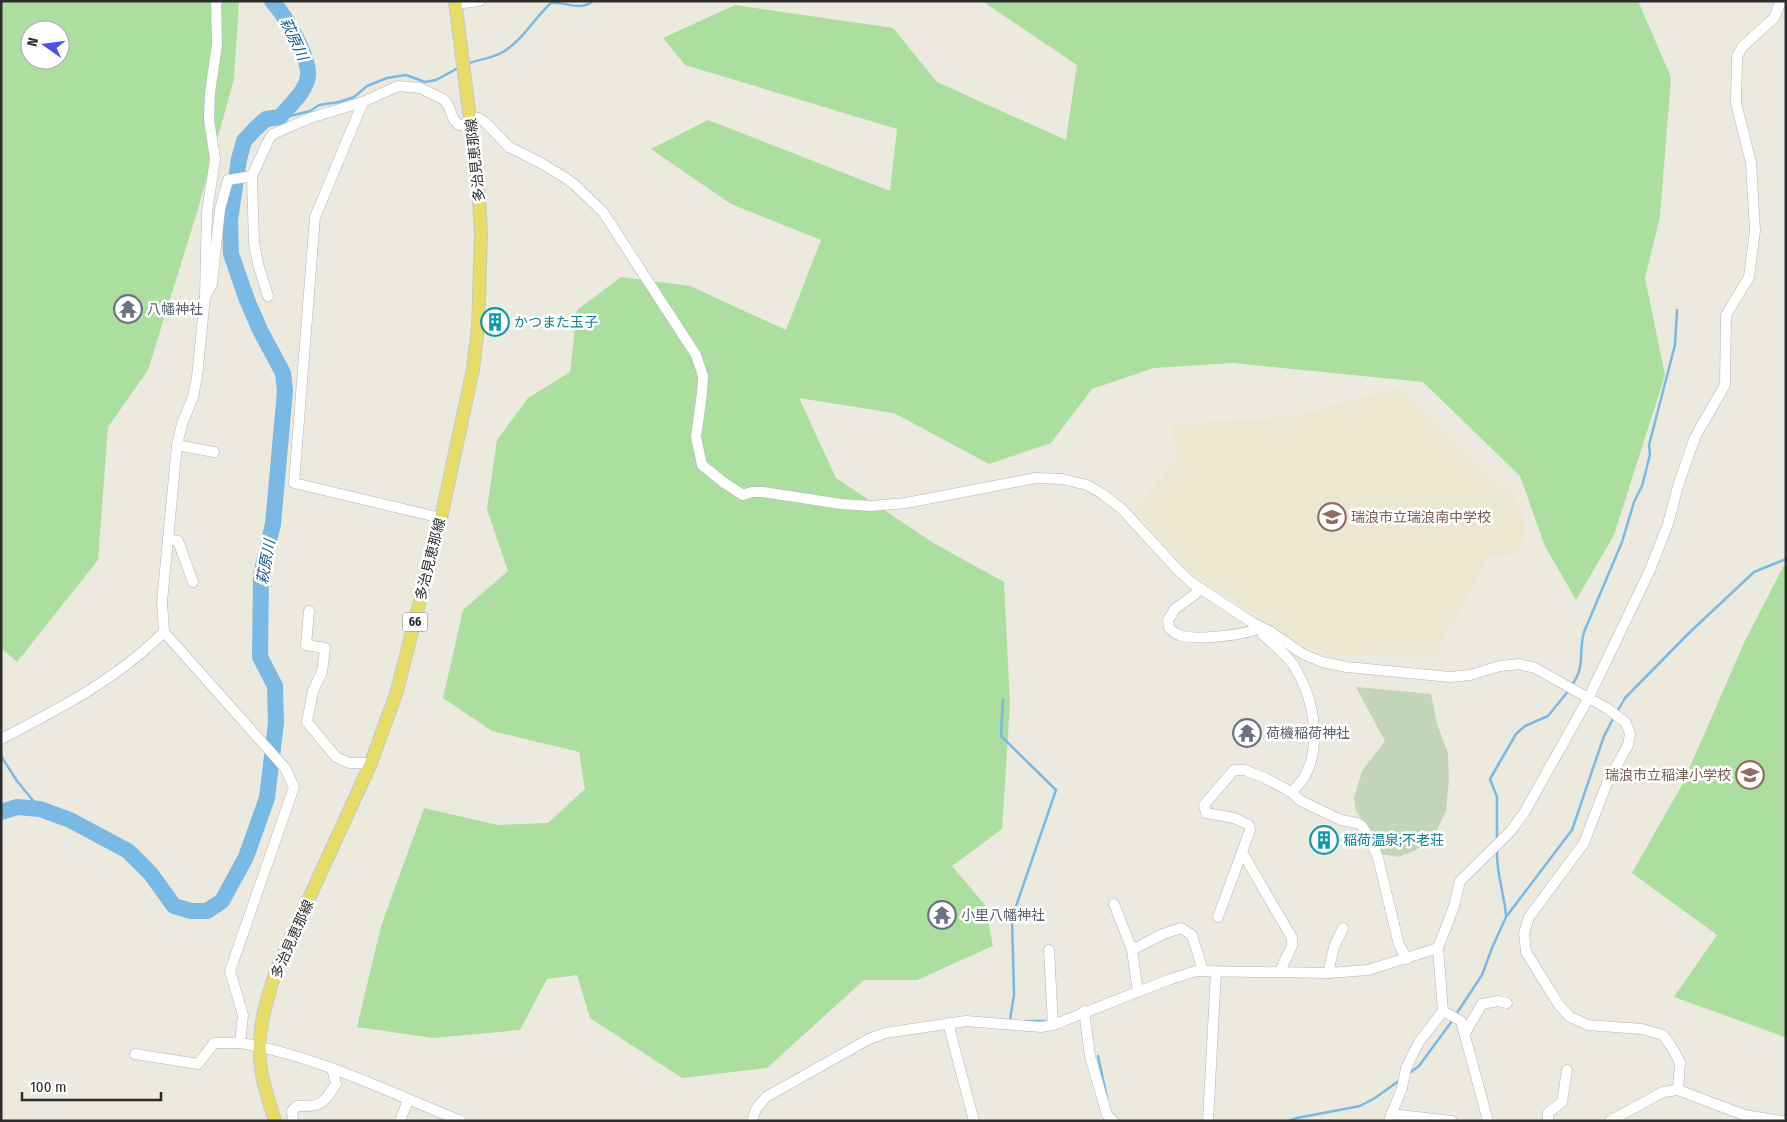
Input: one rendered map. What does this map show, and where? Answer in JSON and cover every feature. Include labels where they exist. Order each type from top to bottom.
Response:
[{"type":"main road","name":"多治見恵那線","points":[[275,1121],[261,1068],[260,1046],[264,1012],[278,966],[371,763],[399,683],[465,409],[478,327],[481,234],[478,182],[469,99],[455,3]]},
{"type":"street","points":[[216,1],[218,44],[210,93],[209,119],[215,159],[207,212],[205,297],[193,397],[182,424],[177,445],[162,602],[164,632],[285,768],[294,786],[230,971],[243,1015],[240,1044]]},
{"type":"street","points":[[455,3],[480,1]]},
{"type":"street","points":[[1452,1121],[1390,1118],[1402,1088],[1406,1068],[1420,1042],[1443,1011],[1438,948],[1454,906],[1460,881],[1502,839],[1524,813],[1588,699],[1650,570],[1668,524],[1678,486],[1695,437],[1725,385],[1726,314],[1749,278],[1755,231],[1751,163],[1736,103],[1737,57],[1742,47],[1774,18],[1781,1]]},
{"type":"street","points":[[268,296],[254,243],[251,194],[252,176],[269,139],[274,134],[310,118],[363,102],[398,86],[420,88],[443,99],[448,105],[454,120],[459,125],[478,118],[485,122],[509,147],[564,177],[603,212],[701,366],[703,376],[702,393],[696,437],[702,465],[743,495],[752,492],[763,492],[841,504],[871,506],[906,503],[1036,478],[1062,479],[1086,485],[1101,493],[1122,509],[1192,583],[1303,654],[1347,667],[1450,677],[1470,675],[1500,666],[1519,664],[1535,668],[1608,709],[1626,723],[1630,734],[1628,745],[1607,783],[1584,844],[1529,917],[1524,933],[1526,952],[1559,1005],[1570,1017],[1588,1024],[1642,1029],[1662,1035],[1673,1049],[1680,1063],[1678,1090]]},
{"type":"street","points":[[363,102],[315,217],[294,483],[440,518]]},
{"type":"street","points":[[205,297],[212,284],[220,209],[228,180],[252,176]]},
{"type":"street","points":[[177,445],[214,452]]},
{"type":"street","points":[[168,539],[178,541],[193,582]]},
{"type":"street","points":[[1202,590],[1175,609],[1168,620],[1169,628],[1179,635],[1193,638],[1211,637],[1254,632],[1263,628]]},
{"type":"street","points":[[309,611],[306,645],[325,648],[322,672],[313,691],[307,722],[336,757],[349,763],[371,763]]},
{"type":"street","points":[[1263,628],[1263,635],[1285,654],[1299,674],[1310,703],[1314,722],[1313,748],[1306,776],[1298,787],[1291,792]]},
{"type":"street","points":[[1,739],[106,681],[150,646],[164,632]]},
{"type":"street","points":[[1218,917],[1250,830],[1250,824],[1234,818],[1206,813],[1204,805],[1234,770],[1245,770],[1291,792],[1301,801],[1341,820],[1358,823],[1362,826],[1372,841],[1378,858],[1398,945],[1407,959]]},
{"type":"street","points":[[1242,852],[1292,938],[1292,946],[1280,972]]},
{"type":"street","points":[[1114,904],[1132,950],[1138,992]]},
{"type":"street","points":[[1132,950],[1163,934],[1181,928],[1192,935],[1203,971]]},
{"type":"street","points":[[1328,973],[1334,947],[1343,928]]},
{"type":"street","points":[[752,1121],[756,1109],[766,1097],[869,1039],[885,1033],[966,1021],[1041,1026],[1053,1025],[1084,1011],[1189,973],[1203,971],[1328,973],[1368,970],[1438,948]]},
{"type":"street","points":[[1049,950],[1053,1025]]},
{"type":"street","points":[[1208,1121],[1216,972]]},
{"type":"street","points":[[1465,1033],[1482,1004],[1498,1001],[1507,1003]]},
{"type":"street","points":[[1084,1011],[1090,1056],[1107,1116],[1113,1121]]},
{"type":"street","points":[[1443,1011],[1461,1021],[1488,1121]]},
{"type":"street","points":[[948,1023],[974,1121]]},
{"type":"street","points":[[135,1054],[198,1064],[214,1043],[260,1046],[332,1068],[461,1121]]},
{"type":"street","points":[[293,1121],[292,1111],[297,1106],[314,1107],[326,1100],[336,1084],[332,1068]]},
{"type":"street","points":[[1548,1121],[1548,1113],[1562,1102],[1567,1070]]},
{"type":"street","points":[[1610,1121],[1663,1092],[1678,1090],[1744,1114],[1783,1121]]},
{"type":"street","points":[[400,1121],[408,1100]]},
{"type":"shaded area","name":"瑞浪市立瑞浪南中学校","points":[[1399,388],[1515,499],[1526,524],[1519,553],[1489,557],[1435,654],[1331,655],[1297,642],[1190,571],[1134,509],[1175,462],[1174,424],[1291,417]]},
{"type":"green space","points":[[1,1],[239,1],[234,79],[198,209],[148,370],[108,427],[98,560],[17,662],[1,648]]},
{"type":"green space","points":[[982,1],[1638,1],[1671,77],[1660,217],[1645,278],[1665,375],[1614,535],[1576,600],[1545,546],[1520,476],[1423,382],[1233,363],[1154,368],[1092,389],[1051,443],[989,464],[894,413],[799,398],[836,478],[935,544],[1004,582],[1010,704],[1002,829],[952,866],[985,905],[993,946],[917,980],[864,980],[767,1068],[682,1078],[590,1018],[577,975],[547,979],[520,1030],[433,1038],[357,1027],[381,926],[424,808],[498,825],[548,823],[585,789],[579,752],[492,731],[443,698],[463,610],[508,571],[487,509],[497,440],[528,398],[570,372],[577,310],[621,277],[690,286],[786,330],[821,240],[731,204],[651,149],[708,120],[890,191],[897,129],[685,65],[663,38],[735,5],[893,28],[937,82],[1066,140],[1077,65]]},
{"type":"green space","points":[[1786,565],[1785,1037],[1674,997],[1717,935],[1632,873],[1682,785],[1744,643],[1783,567]]},
{"type":"green space","points":[[1356,687],[1431,694],[1437,724],[1448,753],[1449,780],[1446,811],[1435,834],[1416,850],[1398,857],[1381,854],[1374,837],[1356,811],[1354,798],[1362,771],[1385,741]]},
{"type":"waterway","name":"萩原川","points":[[1,812],[17,807],[40,809],[70,820],[128,851],[151,874],[174,906],[191,911],[207,911],[222,901],[246,857],[267,798],[276,723],[275,686],[260,657],[261,575],[273,524],[285,391],[283,373],[260,330],[231,254],[230,220],[239,159],[244,141],[266,119],[280,117],[293,103],[307,81],[305,57],[289,26],[272,1]]},
{"type":"waterway","points":[[467,64],[497,55],[509,48],[551,3],[583,6],[593,1]]},
{"type":"waterway","points":[[280,117],[310,111],[319,105],[339,102],[354,97],[367,86],[387,78],[406,75],[425,82],[436,80],[460,67]]},
{"type":"waterway","points":[[1572,685],[1579,671],[1584,632],[1622,542],[1634,502],[1642,486],[1650,455],[1649,445],[1675,345],[1677,310]]},
{"type":"waterway","points":[[1617,712],[1625,698],[1689,633],[1754,572],[1786,559]]},
{"type":"waterway","points":[[1497,839],[1497,797],[1490,779],[1516,734],[1525,726],[1548,716],[1569,690]]},
{"type":"waterway","points":[[1003,699],[1001,736],[1056,790],[1012,918],[1014,995],[1010,1020]]},
{"type":"waterway","points":[[1455,1016],[1482,975],[1506,917],[1572,830],[1604,736],[1614,717]]},
{"type":"waterway","points":[[1,756],[17,781],[35,803],[34,808]]},
{"type":"waterway","points":[[1497,850],[1506,915]]},
{"type":"waterway","points":[[1026,1021],[1045,1021]]},
{"type":"waterway","points":[[1408,1074],[1419,1066],[1452,1021]]},
{"type":"waterway","points":[[1098,1056],[1107,1098]]},
{"type":"waterway","points":[[1288,1121],[1360,1106],[1400,1080]]},
{"type":"place","name":"八幡神社","points":[[128,309]]},
{"type":"place","name":"かつまた玉子","points":[[495,322]]},
{"type":"place","name":"瑞浪市立瑞浪南中学校","points":[[1332,517]]},
{"type":"place","name":"荷機稲荷神社","points":[[1247,733]]},
{"type":"place","name":"瑞浪市立稲津小学校","points":[[1750,775]]},
{"type":"place","name":"稲荷温泉;不老荘","points":[[1324,840]]},
{"type":"place","name":"小里八幡神社","points":[[942,915]]}]
